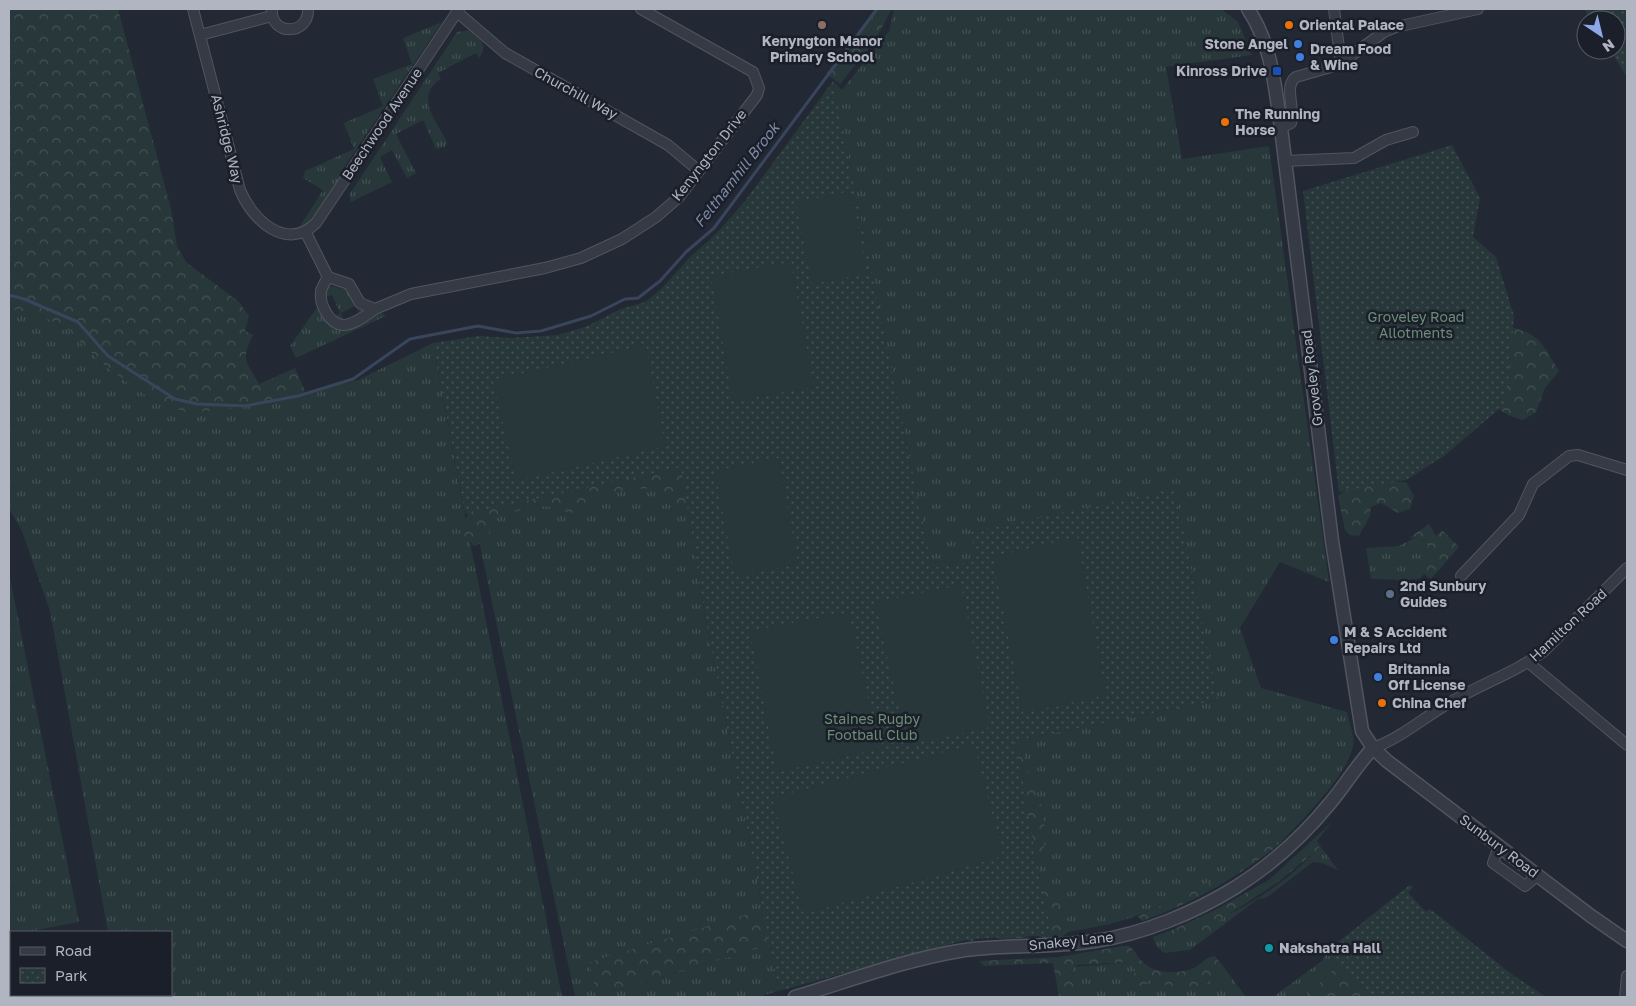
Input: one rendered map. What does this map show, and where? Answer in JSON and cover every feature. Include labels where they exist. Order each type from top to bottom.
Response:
[{"type":"street","name":"Ashridge Way","points":[[193,9],[240,190],[246,206],[258,219],[284,234],[303,234]]},
{"type":"street","points":[[200,35],[272,13],[278,25],[283,29],[294,29],[304,23],[308,9]]},
{"type":"street","name":"Kenyngton Drive","points":[[328,277],[321,290],[321,300],[330,318],[336,323],[345,325],[375,309],[411,294],[545,268],[581,258],[622,239],[656,216],[679,197],[757,95],[759,88],[758,80],[753,72],[641,9]]},
{"type":"street","name":"Groveley Road","points":[[1248,9],[1263,37],[1271,61],[1341,608],[1359,719],[1362,730],[1373,748]]},
{"type":"street","points":[[1334,9],[1341,64]]},
{"type":"street","points":[[1281,128],[1291,123],[1294,116],[1290,88],[1293,79],[1341,64],[1384,32],[1396,27],[1478,9]]},
{"type":"street","name":"Churchill Way","points":[[458,10],[505,53],[668,145],[699,171]]},
{"type":"street","name":"Beechwood Avenue","points":[[303,234],[316,223],[458,10]]},
{"type":"street","points":[[1284,161],[1354,158],[1386,140],[1413,132]]},
{"type":"street","points":[[303,234],[328,277],[348,284],[360,303],[375,309]]},
{"type":"street","points":[[1461,576],[1519,515],[1533,484],[1569,456],[1578,455],[1627,470]]},
{"type":"street","points":[[1466,554],[1475,562]]},
{"type":"street","name":"Hamilton Road","points":[[1373,748],[1394,739],[1450,702],[1529,662],[1544,651],[1627,568]]},
{"type":"street","points":[[1529,662],[1627,745]]},
{"type":"street","name":"Sunbury Road","points":[[1373,748],[1387,761],[1537,876],[1627,941]]},
{"type":"street","name":"Snakey Lane","points":[[795,997],[920,960],[986,948],[1096,941],[1137,932],[1192,910],[1235,887],[1270,862],[1306,830],[1334,800],[1361,761],[1373,748]]},
{"type":"street","points":[[1624,997],[1627,976]]},
{"type":"green space","points":[[9,9],[118,9],[171,209],[177,246],[186,262],[239,302],[249,316],[245,331],[253,335],[247,350],[246,360],[259,384],[295,368],[305,391],[302,394],[256,406],[188,413],[154,401],[106,367],[69,331],[41,315],[9,309]]},
{"type":"green space","points":[[875,9],[892,9],[874,42],[840,84],[826,74]]},
{"type":"green space","points":[[894,9],[1221,9],[1238,22],[1252,55],[1166,67],[1182,159],[1269,146],[1329,582],[1280,562],[1240,628],[1261,688],[1347,712],[1353,734],[1353,746],[1342,772],[1332,786],[1276,847],[1273,843],[1221,875],[1168,903],[1111,924],[1051,935],[1014,741],[1218,700],[1175,490],[972,532],[976,561],[932,569],[833,81],[842,90],[889,31]]},
{"type":"green space","points":[[1627,9],[1627,77],[1616,60],[1626,60],[1626,10],[1585,10]]},
{"type":"green space","points":[[442,22],[341,172],[343,175],[309,224],[301,228],[300,226],[323,190],[303,178],[305,171],[354,149],[344,123],[383,106],[373,79],[412,64],[403,38]]},
{"type":"green space","points":[[469,30],[482,42],[482,54],[479,58],[476,53],[438,73],[441,79],[433,86],[429,93],[430,109],[447,142],[445,147],[436,149],[423,120],[396,134],[416,173],[407,178],[392,150],[380,157],[392,182],[351,202],[349,195],[457,32]]},
{"type":"green space","name":"Staines Rugby Football Club","points":[[833,81],[932,568],[976,561],[971,532],[1175,489],[1218,700],[1014,741],[1051,935],[969,939],[779,991],[705,615],[681,467],[465,514],[433,343],[479,336],[512,338],[557,335],[585,327],[621,309],[645,302],[663,287],[690,257],[716,234],[745,201]]},
{"type":"green space","name":"Groveley Road Allotments","points":[[1452,145],[1480,198],[1473,237],[1496,257],[1514,316],[1506,403],[1444,456],[1406,480],[1339,492],[1303,191]]},
{"type":"green space","points":[[851,191],[867,274],[812,284],[796,202]]},
{"type":"green space","points":[[791,262],[814,387],[733,401],[711,276]]},
{"type":"green space","points":[[331,286],[345,289],[365,310],[360,313],[355,306],[341,313],[344,321],[333,317],[340,313],[332,295],[323,298],[326,288]]},
{"type":"green space","points":[[320,303],[330,325],[341,328],[382,313],[386,316],[296,358],[290,346]]},
{"type":"green space","points":[[9,309],[41,315],[69,331],[106,367],[154,401],[188,413],[256,406],[358,380],[433,343],[467,527],[562,997],[120,997],[172,996],[172,931],[108,931],[50,611],[22,531],[9,509]]},
{"type":"green space","points":[[1501,325],[1524,331],[1538,339],[1559,371],[1545,388],[1536,412],[1523,420],[1508,415],[1494,406]]},
{"type":"green space","points":[[646,345],[665,446],[516,481],[493,380]]},
{"type":"green space","points":[[779,458],[798,564],[735,577],[715,471]]},
{"type":"green space","points":[[681,466],[705,615],[763,910],[590,962],[596,996],[770,945],[779,991],[758,997],[575,997],[473,512]]},
{"type":"green space","points":[[683,466],[789,942],[770,945],[596,996],[590,962],[767,908],[690,513],[671,506],[655,488],[641,489],[593,496],[589,498],[581,512],[567,512],[544,506],[523,509],[497,518],[484,542],[474,546],[460,531],[470,509]]},
{"type":"green space","points":[[1377,482],[1406,482],[1414,496],[1410,509],[1398,513],[1381,503],[1371,507],[1370,516],[1359,536],[1350,535],[1345,530],[1338,496],[1348,488]]},
{"type":"green space","points":[[1429,524],[1436,536],[1442,530],[1459,547],[1431,579],[1424,574],[1428,543],[1416,537],[1409,538]]},
{"type":"green space","points":[[1077,537],[1106,695],[1023,713],[993,557]]},
{"type":"green space","points":[[1416,537],[1428,543],[1425,572],[1421,578],[1408,580],[1371,579],[1366,548],[1399,546]]},
{"type":"green space","points":[[9,573],[79,922],[31,931],[10,931],[9,936]]},
{"type":"green space","points":[[961,585],[990,727],[907,745],[875,602]]},
{"type":"green space","name":"Staines Rugby Football Club","points":[[849,612],[879,749],[777,772],[750,631]]},
{"type":"green space","points":[[974,744],[1003,856],[804,914],[772,798]]},
{"type":"green space","points":[[1016,744],[1024,757],[1027,771],[1043,813],[1045,833],[1043,854],[1035,857],[1008,745]]},
{"type":"green space","points":[[1332,822],[1317,841],[1320,846],[1316,851],[1277,883],[1217,922],[1219,928],[1206,937],[1199,929],[1176,939],[1174,929],[1215,910],[1269,880]]},
{"type":"green space","points":[[1273,843],[1276,847],[1244,870],[1197,898],[1143,921],[1137,916],[1207,883]]},
{"type":"green space","points":[[1320,846],[1338,870],[1322,863],[1313,862],[1266,898],[1258,899],[1190,950],[1164,953],[1156,946],[1153,937],[1174,929],[1176,938],[1215,922],[1254,901],[1306,861]]},
{"type":"green space","points":[[1033,874],[1045,882],[1046,889],[1057,898],[1059,906],[1054,913],[1055,918],[1066,919],[1073,925],[1069,931],[1061,937],[1050,939],[1033,934],[1023,938],[999,939],[990,932],[981,933],[970,943],[965,937]]},
{"type":"green space","points":[[1410,885],[1413,887],[1408,893],[1426,912],[1430,909],[1511,974],[1546,997],[1371,994],[1374,997],[1305,997],[1338,965],[1326,952]]},
{"type":"green space","points":[[1410,885],[1413,887],[1408,893],[1426,912],[1430,909],[1511,974],[1546,997],[1374,997],[1326,952]]},
{"type":"green space","points":[[1129,946],[1144,963],[1160,971],[1186,971],[1209,957],[1215,956],[1226,970],[1220,972],[1212,980],[1193,987],[1163,985],[1150,980],[1143,987],[1131,980],[1136,971],[1128,962],[1078,965],[1071,968],[1078,997],[1059,997],[1053,963],[984,966],[979,961],[1059,957]]},
{"type":"green space","points":[[1326,952],[1338,965],[1305,997],[1273,997],[1323,960]]},
{"type":"green space","points":[[1128,962],[1136,970],[1153,981],[1183,987],[1203,984],[1226,970],[1246,997],[1078,997],[1071,967]]},
{"type":"waterway","name":"Felthamhill Brook","points":[[9,295],[24,299],[78,322],[108,356],[175,399],[197,404],[245,406],[298,396],[353,379],[410,339],[478,326],[516,333],[541,331],[591,316],[625,299],[638,298],[660,281],[686,252],[714,228],[877,9]]},
{"type":"place","name":"Kenyngton Manor Primary School","points":[[822,25]]},
{"type":"place","name":"Oriental Palace","points":[[1289,25]]},
{"type":"place","name":"Stone Angel","points":[[1298,44]]},
{"type":"place","name":"Dream Food & Wine","points":[[1300,57]]},
{"type":"place","name":"Kinross Drive","points":[[1277,71]]},
{"type":"place","name":"The Running Horse","points":[[1225,122]]},
{"type":"place","name":"2nd Sunbury Guides","points":[[1390,594]]},
{"type":"place","name":"M & S Accident Repairs Ltd","points":[[1334,640]]},
{"type":"place","name":"Britannia Off License","points":[[1378,677]]},
{"type":"place","name":"China Chef","points":[[1382,703]]},
{"type":"place","name":"Nakshatra Hall","points":[[1269,948]]}]
